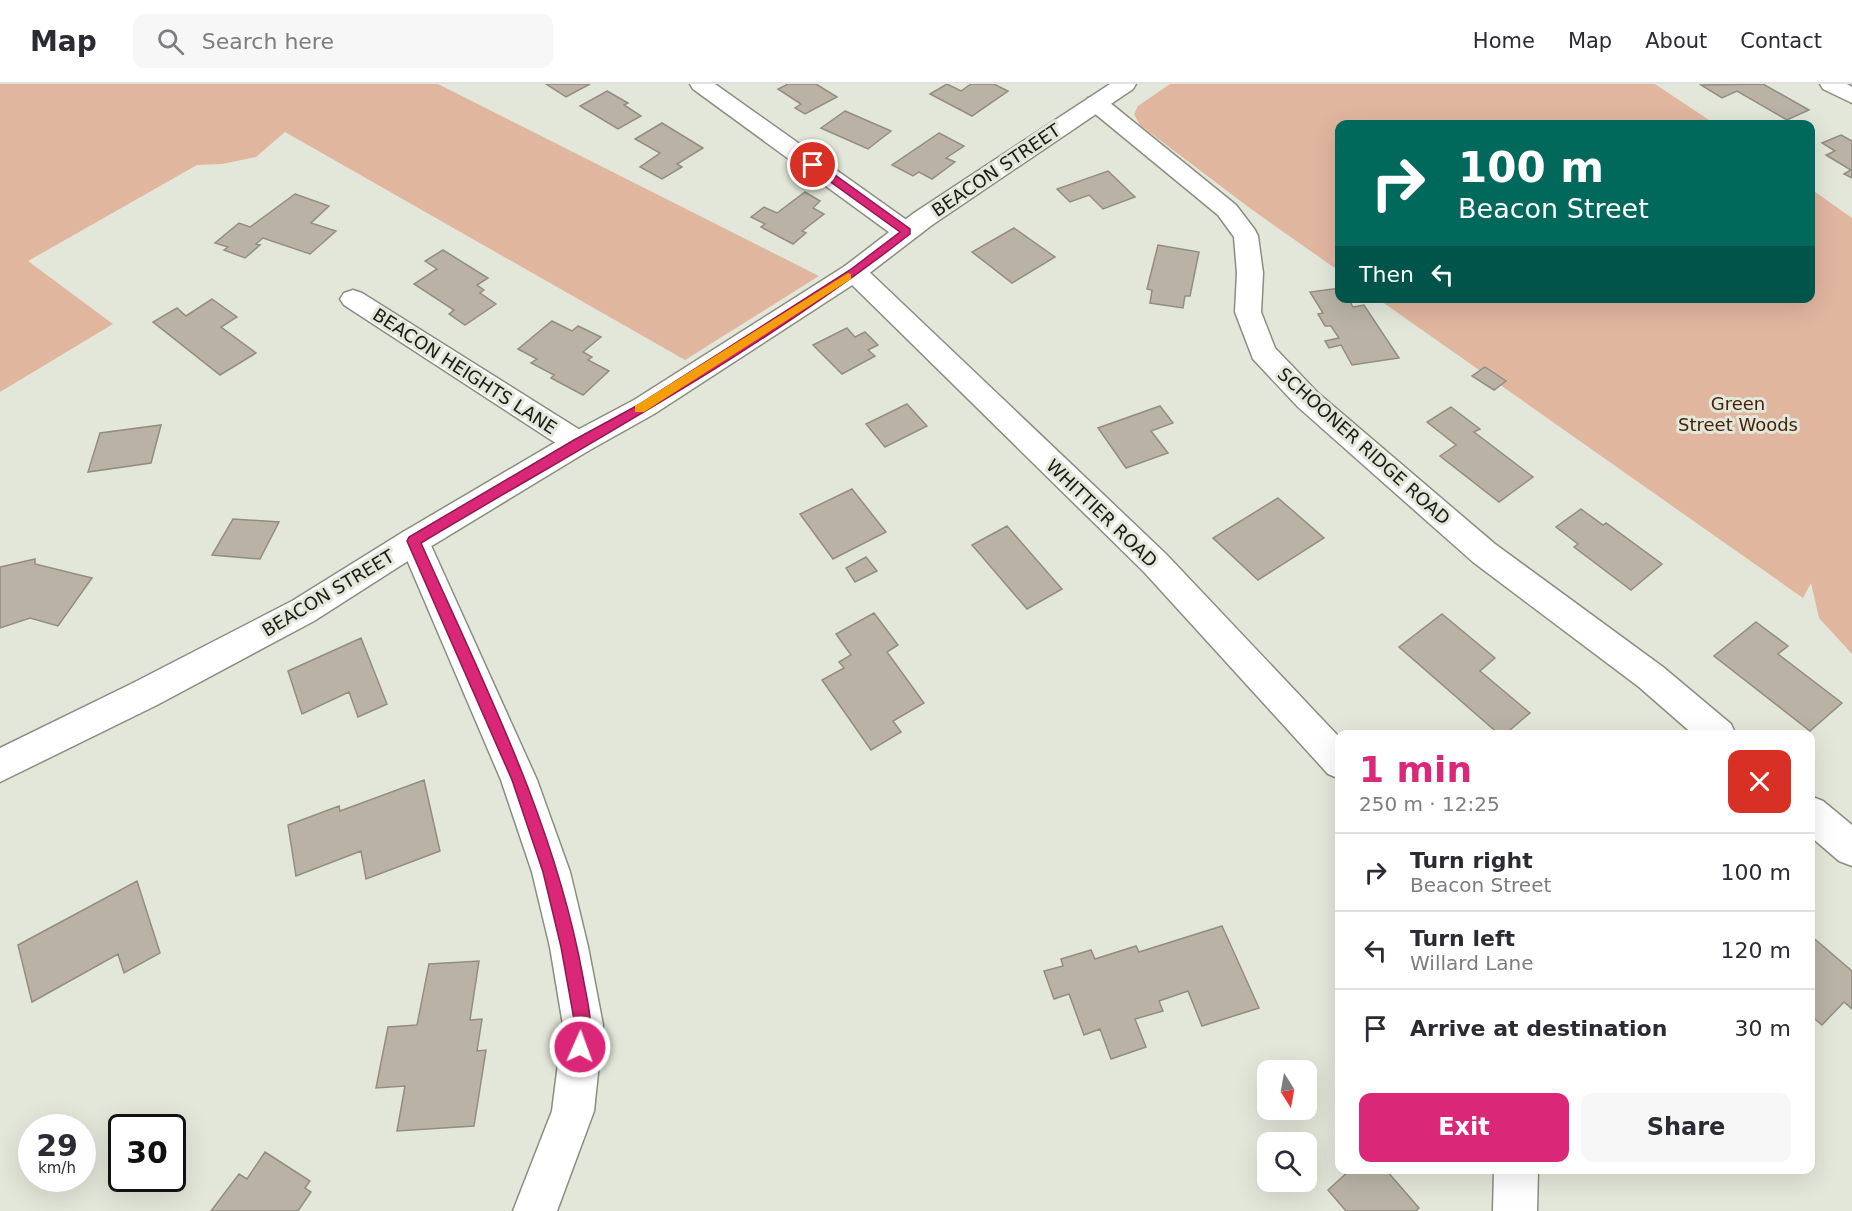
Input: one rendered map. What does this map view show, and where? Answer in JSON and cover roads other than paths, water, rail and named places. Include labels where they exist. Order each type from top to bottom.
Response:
[{"type":"street","points":[[701,84],[906,232]]},
{"type":"street","name":"BEACON STREET","points":[[0,766],[146,694],[303,611],[414,541],[578,443],[644,407],[854,272],[990,172],[1125,84]]},
{"type":"street","points":[[1831,84],[1852,96]]},
{"type":"street","name":"SCHOONER RIDGE ROAD","points":[[1096,103],[1227,210],[1246,236],[1250,273],[1248,312],[1263,352],[1308,400],[1484,553],[1651,677],[1713,730]]},
{"type":"street","name":"WHITTIER ROAD","points":[[854,272],[1155,563],[1335,758]]},
{"type":"street","name":"BEACON HEIGHTS LANE","points":[[353,299],[578,443]]},
{"type":"street","points":[[414,541],[519,780],[551,872],[571,958],[583,1025],[573,1111],[535,1211]]},
{"type":"street","points":[[1815,817],[1852,848]]},
{"type":"street","points":[[1515,1211],[1516,1174]]},
{"type":"park label","name":"Green Street Woods","points":[[1738,413]]}]
